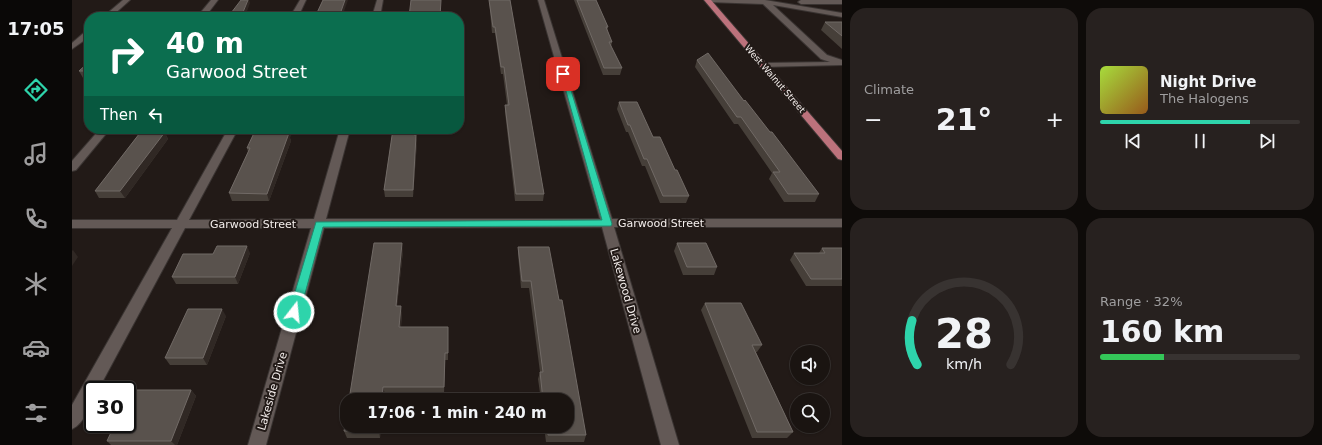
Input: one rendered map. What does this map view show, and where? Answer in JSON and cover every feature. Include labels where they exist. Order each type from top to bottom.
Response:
[{"type":"main road","name":"West Walnut Street","points":[[708,0],[842,157]]},
{"type":"street","points":[[113,12],[127,0]]},
{"type":"street","points":[[205,12],[215,0]]},
{"type":"street","points":[[297,12],[303,0]]},
{"type":"street","points":[[377,12],[380,0]]},
{"type":"street","name":"Lakewood Drive","points":[[541,0],[670,445]]},
{"type":"street","points":[[708,0],[765,2],[842,15]]},
{"type":"street","points":[[715,9],[773,9],[800,1],[842,2]]},
{"type":"street","points":[[765,2],[824,57],[842,64]]},
{"type":"street","points":[[72,47],[84,37]]},
{"type":"street","points":[[763,65],[842,64]]},
{"type":"street","points":[[72,168],[101,134]]},
{"type":"street","points":[[72,421],[230,134]]},
{"type":"street","name":"Lakeside Drive","points":[[257,445],[344,134]]},
{"type":"street","name":"Garwood Street","points":[[72,224],[842,223]]},
{"type":"building","points":[[241,0],[248,0],[243,12],[232,12]]},
{"type":"building","points":[[323,0],[345,0],[341,12],[317,12]]},
{"type":"building","points":[[411,0],[441,0],[440,12],[410,12]]},
{"type":"building","points":[[489,0],[510,0],[544,194],[516,194],[505,105],[509,105],[504,67],[501,67]]},
{"type":"building","points":[[577,0],[596,0],[608,27],[606,27],[612,42],[609,42],[622,68],[604,68]]},
{"type":"building","points":[[825,22],[842,22],[842,36]]},
{"type":"building","points":[[708,53],[744,101],[745,100],[770,132],[772,132],[819,194],[788,194],[773,172],[780,172],[741,117],[737,117],[697,60]]},
{"type":"building","points":[[84,66],[84,71],[79,71]]},
{"type":"building","points":[[619,102],[637,102],[653,137],[660,137],[689,196],[663,196],[647,159],[644,159],[630,125],[628,125]]},
{"type":"building","points":[[139,134],[163,134],[120,191],[95,191]]},
{"type":"building","points":[[254,134],[289,134],[267,194],[229,193],[250,148],[247,148]]},
{"type":"building","points":[[392,134],[416,135],[413,190],[384,190]]},
{"type":"building","points":[[374,243],[402,243],[396,306],[401,306],[399,327],[448,327],[448,353],[445,353],[444,387],[383,387],[383,393],[350,393]]},
{"type":"building","points":[[677,243],[706,243],[717,267],[687,267]]},
{"type":"building","points":[[217,246],[247,246],[235,277],[172,277],[183,254],[213,254]]},
{"type":"building","points":[[518,247],[549,247],[559,300],[562,300],[586,435],[548,435],[548,433],[574,433],[574,393],[542,393],[540,372],[543,372],[531,281],[522,281]]},
{"type":"building","points":[[822,248],[842,248],[842,279],[811,279],[794,253],[825,253]]},
{"type":"building","points":[[705,303],[741,303],[762,345],[752,345],[790,426],[790,432],[757,432]]},
{"type":"building","points":[[188,309],[222,309],[203,358],[165,358]]},
{"type":"building","points":[[136,390],[191,390],[171,441],[107,441],[111,433],[136,433]]},
{"type":"route","points":[[294,312],[319,224],[607,224],[563,74]]}]
